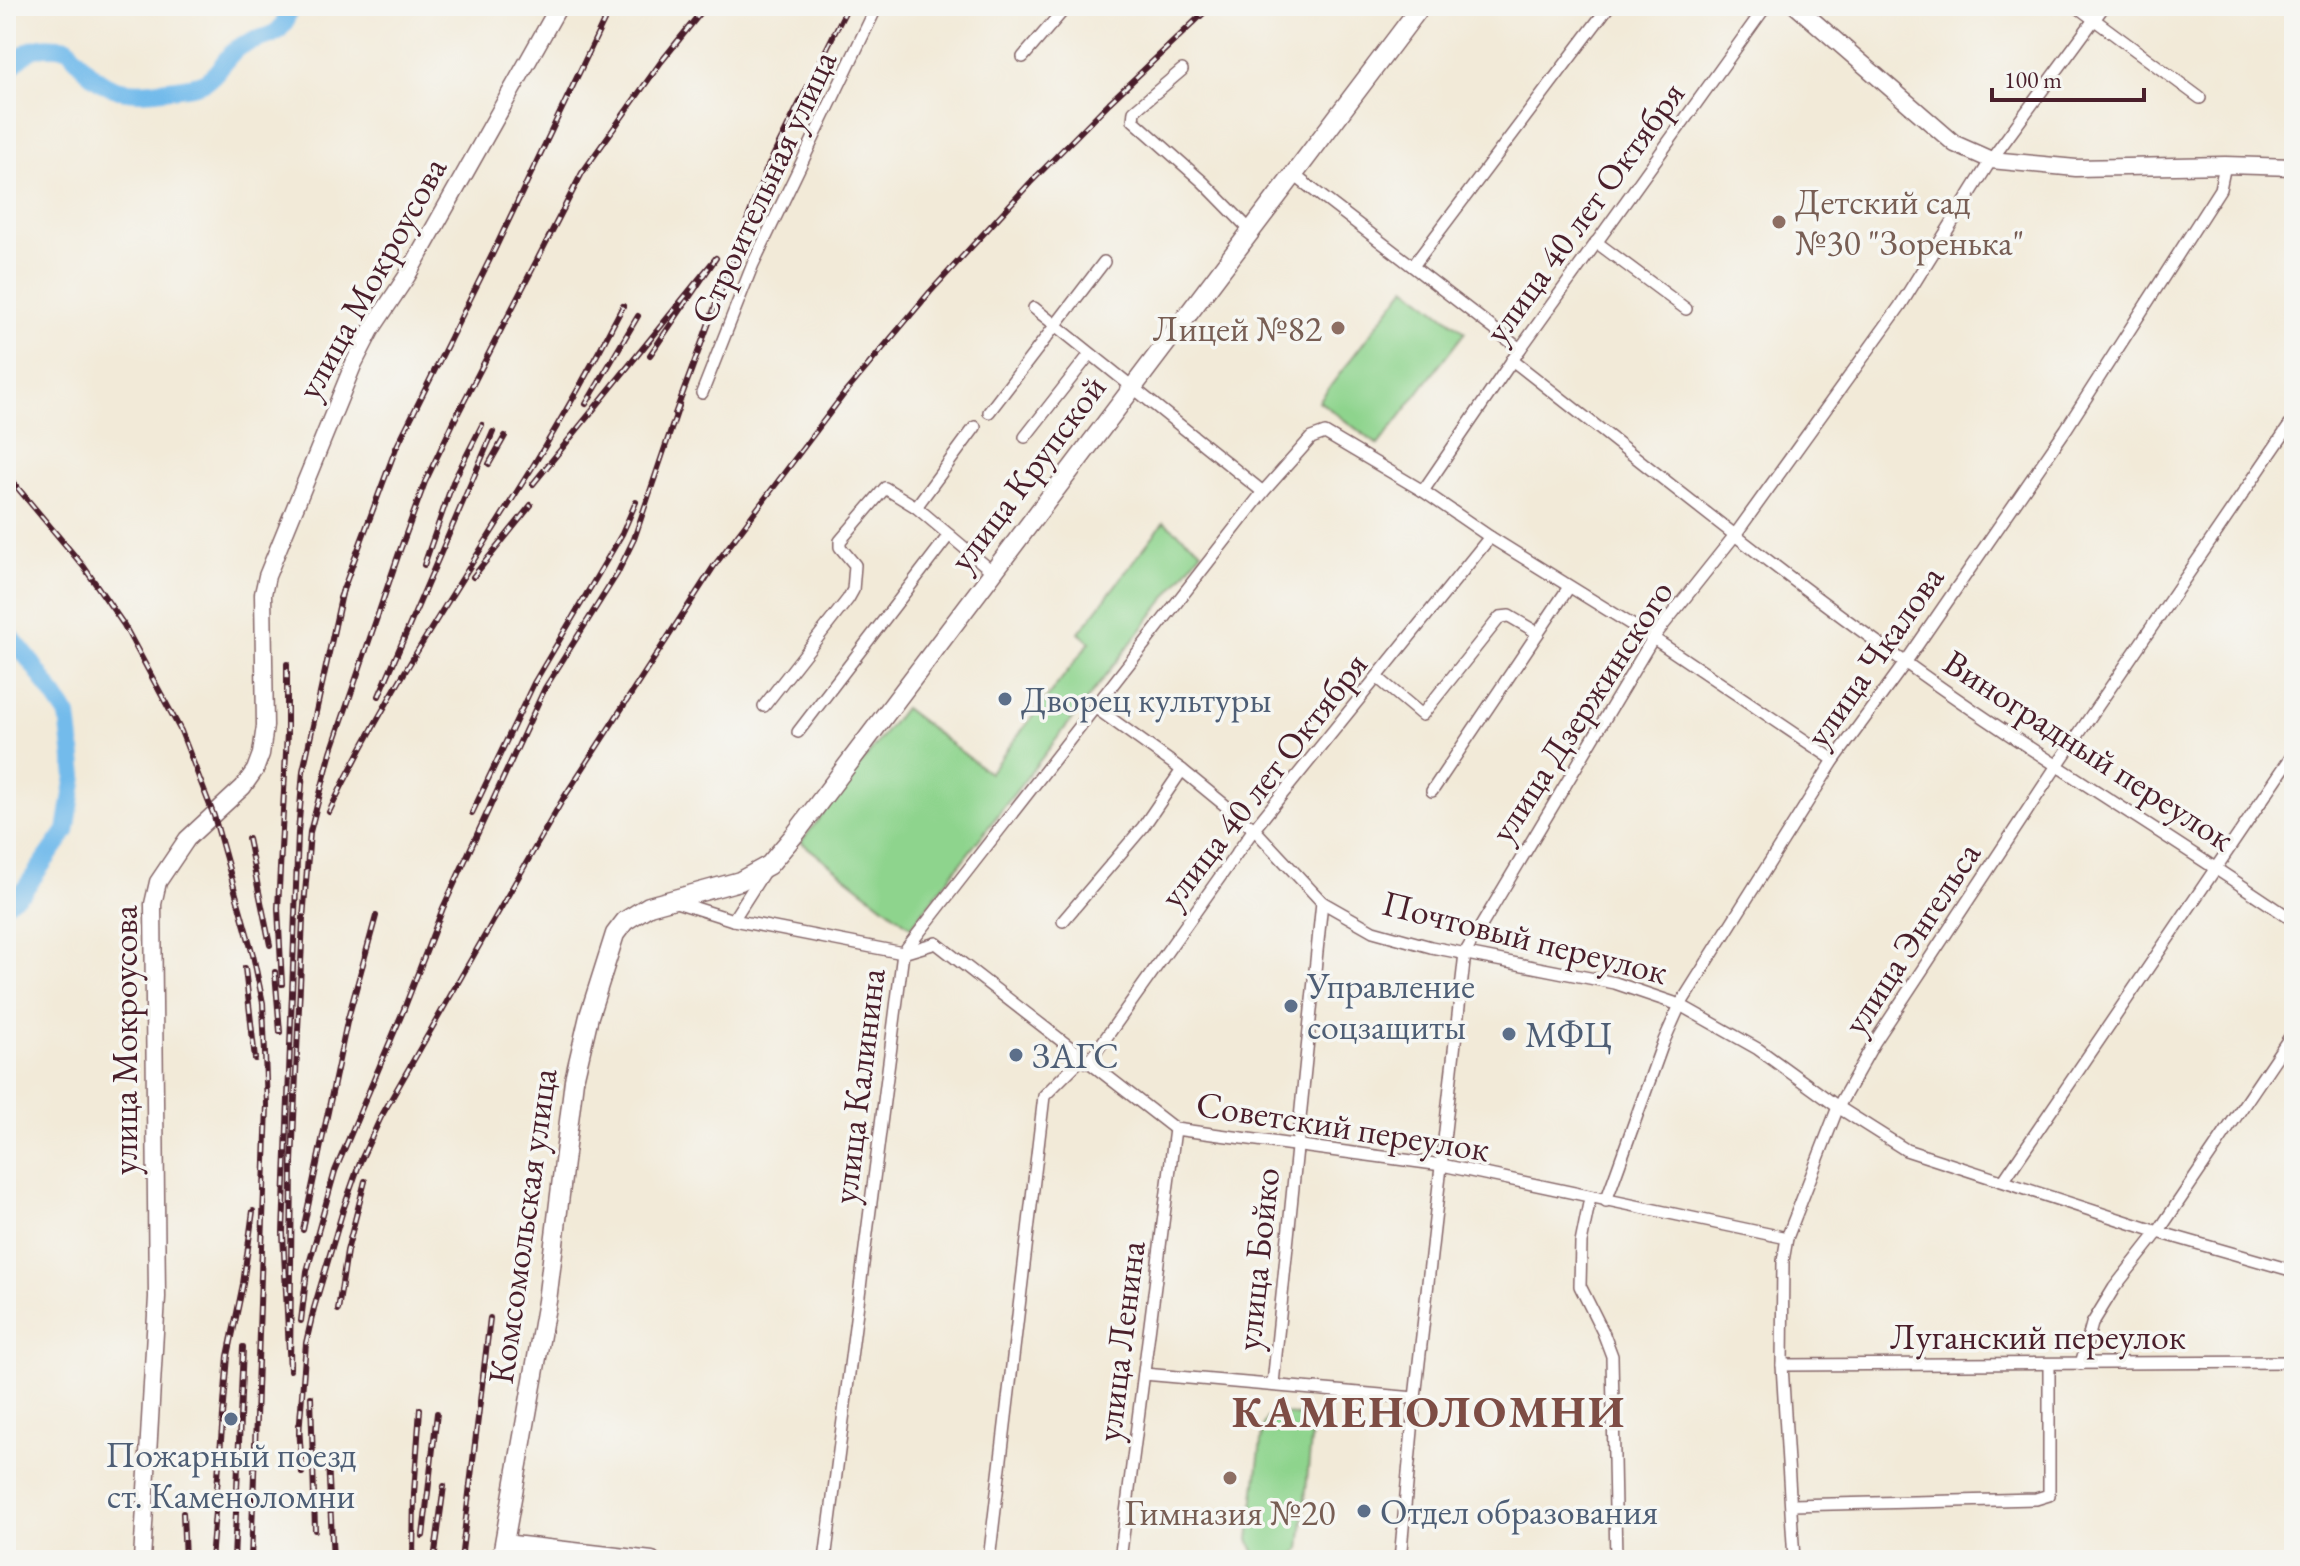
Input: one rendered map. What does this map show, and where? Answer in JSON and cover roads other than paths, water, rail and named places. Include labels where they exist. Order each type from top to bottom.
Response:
[{"type":"main road","name":"улица Крупской","points":[[636,913],[667,899],[740,881],[769,865],[1421,6]]},
{"type":"main road","name":"Комсомольская улица","points":[[503,1552],[547,1301],[574,1080],[589,1016],[615,934],[636,913]]},
{"type":"street","name":"улица Мокроусова","points":[[142,1560],[157,1297],[153,904],[158,882],[187,839],[243,787],[261,754],[265,726],[263,594],[267,576],[354,363],[371,330],[407,276],[559,6]]},
{"type":"street","name":"Строительная улица","points":[[702,393],[753,264],[877,6]]},
{"type":"street","points":[[1023,57],[1067,6]]},
{"type":"street","points":[[1413,266],[1609,6]]},
{"type":"street","name":"улица 40 лет Октября","points":[[1423,491],[1512,360],[1766,6]]},
{"type":"street","points":[[1796,6],[1955,144],[1991,160],[2076,168],[2294,167]]},
{"type":"street","points":[[2076,6],[2200,98]]},
{"type":"street","name":"улица Дзержинского","points":[[1400,1560],[1465,953],[1653,638],[1735,535],[1900,306],[1991,160],[2104,6]]},
{"type":"street","points":[[1182,70],[1134,111],[1133,120],[1203,182],[1251,231]]},
{"type":"street","name":"улица Чкалова","points":[[1606,1201],[1663,1043],[1680,1005],[1834,760],[1905,663],[2066,429],[2220,189],[2225,165]]},
{"type":"street","points":[[1294,175],[1520,349]]},
{"type":"street","points":[[1596,242],[1686,309]]},
{"type":"street","points":[[989,412],[1104,262]]},
{"type":"street","points":[[1034,308],[1263,492]]},
{"type":"street","points":[[1025,437],[1090,354]]},
{"type":"street","name":"Виноградный переулок","points":[[1512,360],[1735,535],[1905,663],[2056,767],[2216,867],[2294,921]]},
{"type":"street","name":"улица Энгельса","points":[[1794,1560],[1782,1365],[1783,1261],[1787,1238],[1838,1107],[1874,1043],[2056,767],[2294,419]]},
{"type":"street","points":[[916,507],[975,427]]},
{"type":"street","name":"улица Калинина","points":[[825,1560],[903,953],[1263,492],[1311,438],[1325,433],[1423,491]]},
{"type":"street","points":[[764,706],[853,590],[855,565],[840,547],[840,541],[885,488],[916,507],[993,572]]},
{"type":"street","points":[[1423,491],[1490,537],[1653,638],[1834,760]]},
{"type":"street","points":[[798,732],[949,535]]},
{"type":"street","name":"улица 40 лет Октября","points":[[989,1560],[1044,1096],[1085,1061],[1254,829],[1490,537]]},
{"type":"street","points":[[1432,791],[1569,587]]},
{"type":"street","points":[[1378,678],[1422,715],[1500,617],[1509,616],[1538,633]]},
{"type":"street","name":"Почтовый переулок","points":[[1096,708],[1182,770],[1254,829],[1322,902],[1373,931],[1431,947],[1615,983],[1680,1005],[1758,1049],[1838,1107],[1906,1150],[2158,1232],[2294,1271]]},
{"type":"street","points":[[2004,1180],[2294,753]]},
{"type":"street","points":[[1063,921],[1143,827],[1182,770]]},
{"type":"street","points":[[733,920],[769,865]]},
{"type":"street","name":"Советский переулок","points":[[667,899],[733,920],[903,953],[936,943],[1175,1129],[1442,1165],[1787,1238]]},
{"type":"street","name":"улица Бойко","points":[[1273,1384],[1322,902]]},
{"type":"street","points":[[2081,1364],[2092,1324],[2114,1288],[2158,1232],[2294,1031]]},
{"type":"street","name":"улица Ленина","points":[[1120,1560],[1175,1129]]},
{"type":"street","points":[[1590,1198],[1581,1243],[1580,1286],[1612,1356],[1616,1560]]},
{"type":"street","name":"Луганский переулок","points":[[1782,1365],[2294,1362]]},
{"type":"street","points":[[1792,1505],[2036,1499],[2049,1495],[2049,1365]]},
{"type":"street","name":"улица Бойко","points":[[1144,1374],[1415,1398]]},
{"type":"street","points":[[503,1552],[652,1560]]},
{"type":"waterway","points":[[6,72],[33,49],[57,47],[68,48],[100,82],[123,91],[193,86],[211,77],[236,49],[278,31],[287,17],[289,6]]},
{"type":"waterway","points":[[6,631],[68,716],[75,776],[66,831],[24,890],[6,903]]},
{"type":"railway","points":[[340,598],[396,448],[611,6]]},
{"type":"railway","points":[[343,589],[303,771],[298,833],[283,1233],[290,1370],[292,1162],[303,919],[310,832],[331,752],[425,482],[457,415],[582,173],[661,62],[706,6]]},
{"type":"railway","points":[[675,414],[766,170],[848,6]]},
{"type":"railway","points":[[299,1434],[306,1343],[343,1210],[360,1162],[381,1117],[563,799],[714,566],[844,394],[930,292],[1030,183],[1211,6]]},
{"type":"railway","points":[[533,484],[716,258],[650,355]]},
{"type":"railway","points":[[329,812],[376,722],[545,446],[623,306]]},
{"type":"railway","points":[[586,404],[638,316]]},
{"type":"railway","points":[[301,1321],[307,1271],[335,1171],[443,908],[545,688],[617,574],[634,539],[679,406]]},
{"type":"railway","points":[[424,565],[453,482],[482,425]]},
{"type":"railway","points":[[379,696],[493,432]]},
{"type":"railway","points":[[489,464],[505,436]]},
{"type":"railway","points":[[6,474],[84,567],[124,625],[181,731],[214,816],[253,955],[263,1003],[267,1105],[251,1560]]},
{"type":"railway","points":[[472,813],[534,683],[622,534],[636,502]]},
{"type":"railway","points":[[473,577],[531,505]]},
{"type":"railway","points":[[282,984],[278,908],[287,733],[287,664]]},
{"type":"railway","points":[[248,839],[270,945]]},
{"type":"railway","points":[[303,1230],[347,1022],[376,916]]},
{"type":"railway","points":[[245,968],[255,1059]]},
{"type":"railway","points":[[275,972],[280,1032]]},
{"type":"railway","points":[[338,1310],[347,1251],[365,1181]]},
{"type":"railway","points":[[211,1560],[228,1356],[243,1284],[253,1211]]},
{"type":"railway","points":[[461,1560],[490,1318]]},
{"type":"railway","points":[[234,1560],[243,1347]]},
{"type":"railway","points":[[311,1397],[315,1530]]},
{"type":"railway","points":[[413,1560],[420,1409]]},
{"type":"railway","points":[[423,1536],[437,1413]]},
{"type":"railway","points":[[299,1425],[302,1473]]},
{"type":"railway","points":[[328,1460],[333,1560]]},
{"type":"railway","points":[[434,1560],[444,1486]]},
{"type":"railway","points":[[183,1513],[185,1560]]},
{"type":"place","name":"Детский сад №30 \"Зоренька\"","points":[[1779,222]]},
{"type":"place","name":"Лицей №82","points":[[1338,328]]},
{"type":"place","name":"Дворец культуры","points":[[1005,699]]},
{"type":"place","name":"Управление соцзащиты","points":[[1291,1006]]},
{"type":"place","name":"МФЦ","points":[[1509,1034]]},
{"type":"place","name":"ЗАГС","points":[[1016,1055]]},
{"type":"place","name":"Пожарный поезд ст. Каменоломни","points":[[231,1419]]},
{"type":"place","name":"Гимназия №20","points":[[1230,1478]]},
{"type":"place","name":"Отдел образования","points":[[1364,1511]]},
{"type":"district","name":"КАМЕНОЛОМНИ","points":[[1429,1411]]}]
